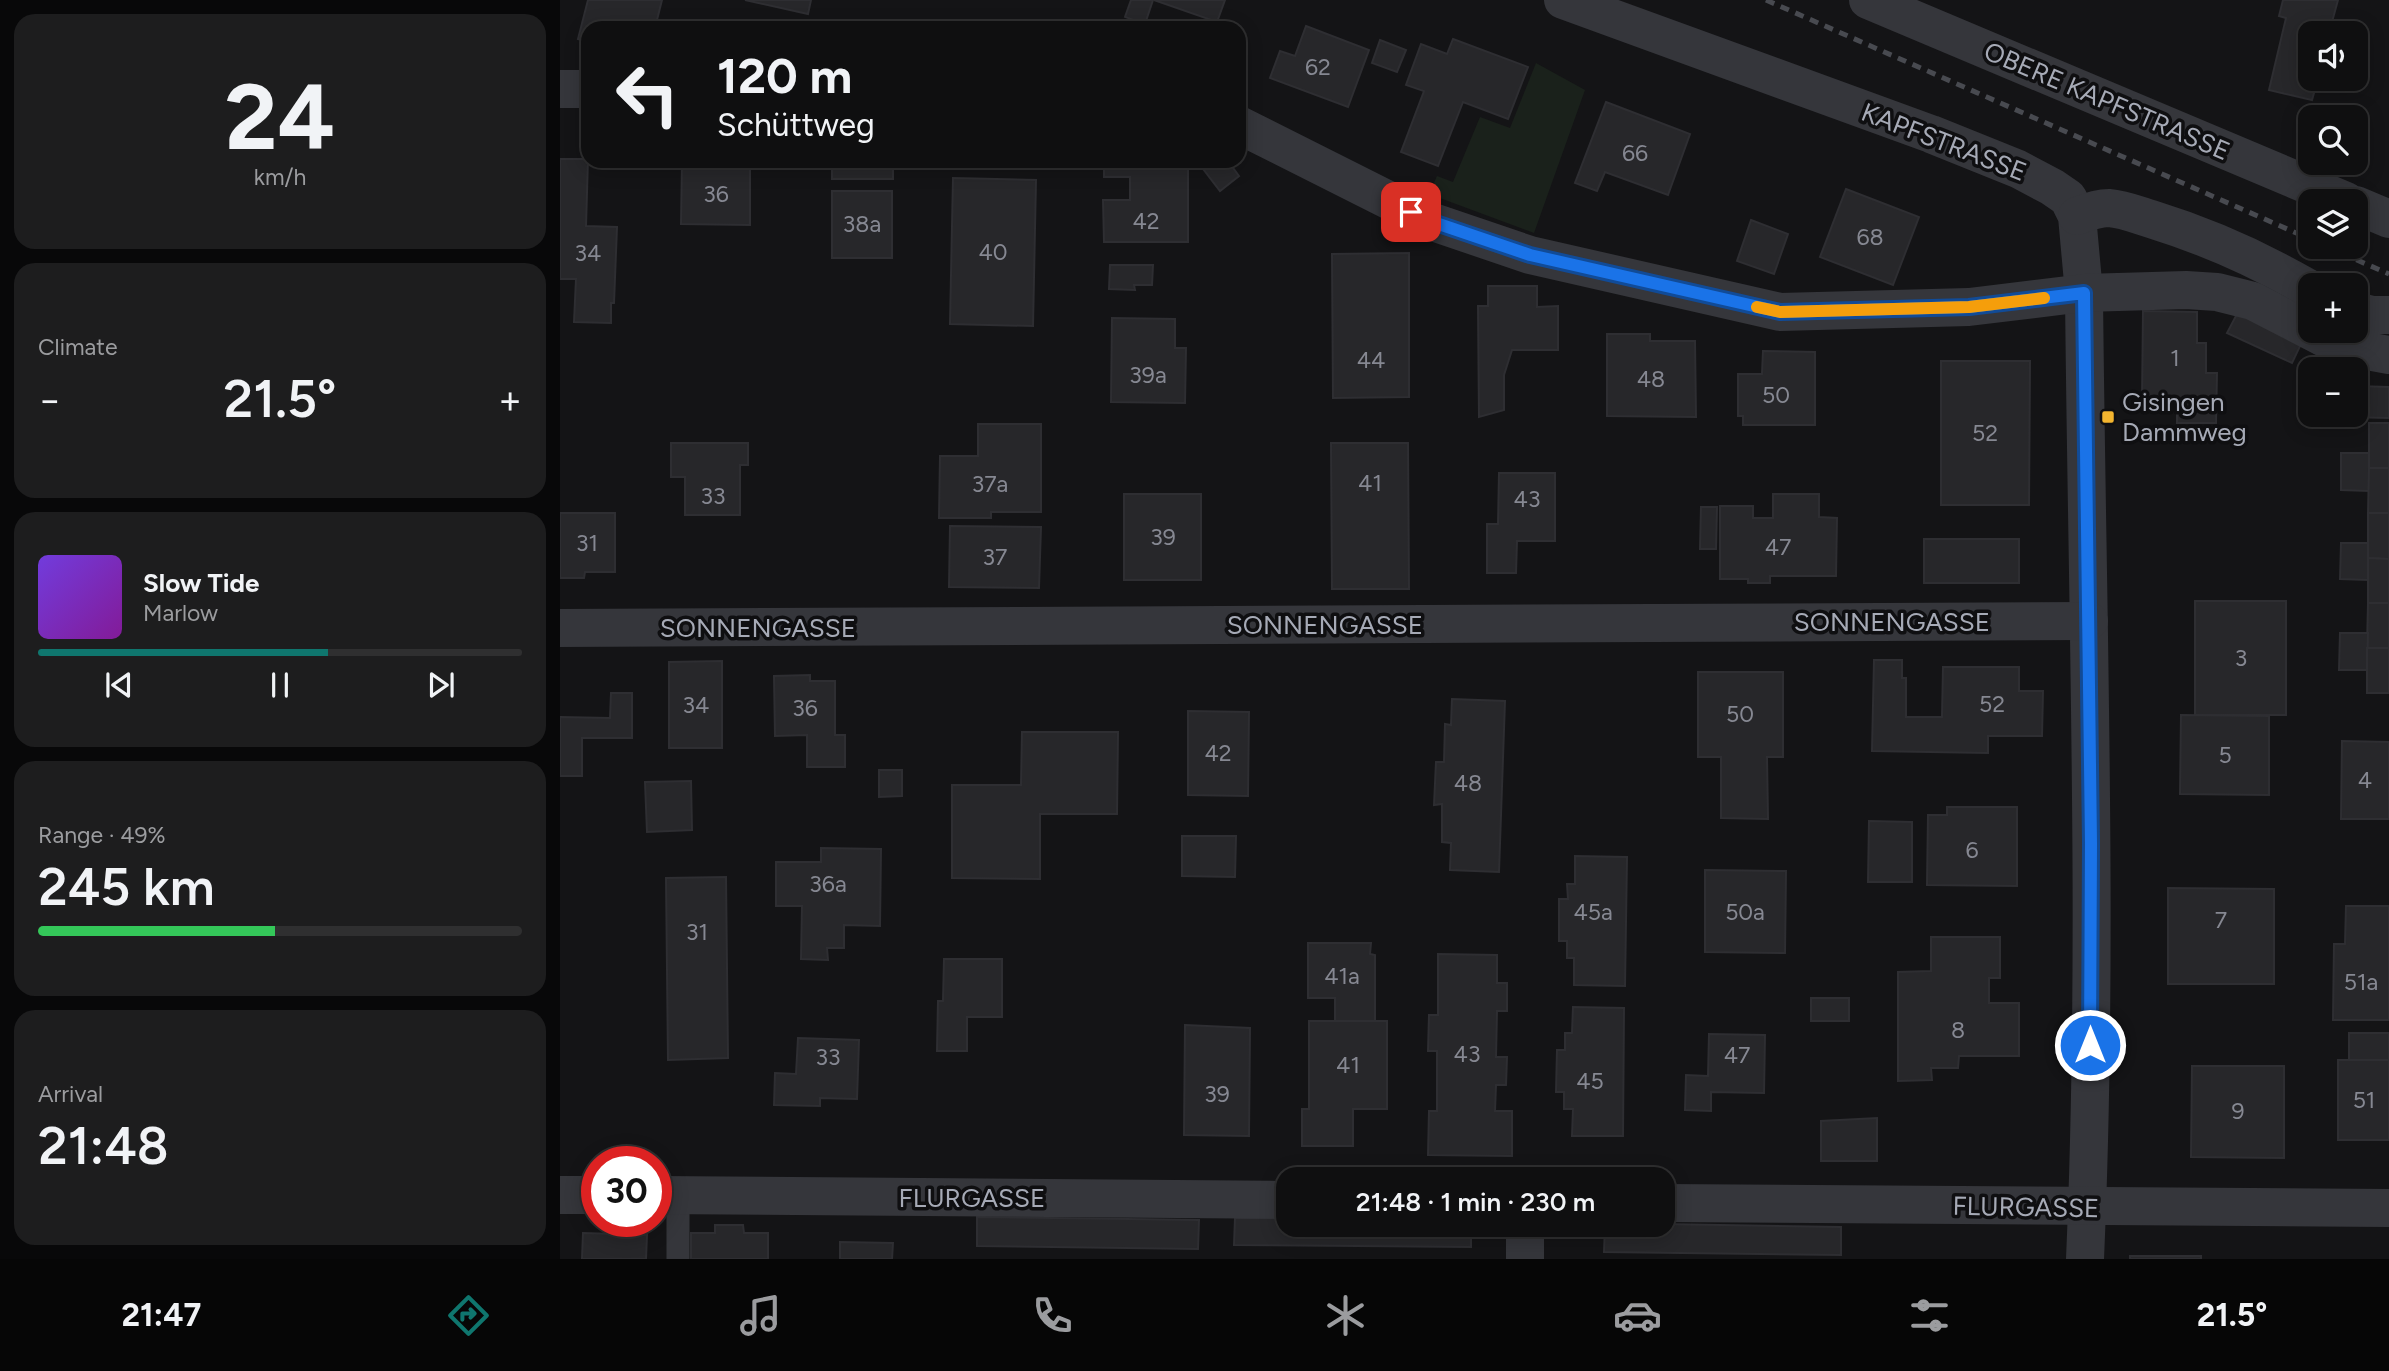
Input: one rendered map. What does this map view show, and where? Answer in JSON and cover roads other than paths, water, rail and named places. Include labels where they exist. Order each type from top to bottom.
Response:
[{"type":"street","name":"KAPFSTRASSE","points":[[1563,0],[1931,134],[2018,169],[2068,198],[2077,216]]},
{"type":"street","name":"OBERE KAPFSTRASSE","points":[[1868,0],[2317,189]]},
{"type":"street","points":[[560,89],[581,89]]},
{"type":"street","points":[[1246,129],[1430,221],[1530,255],[1780,312],[1969,307],[2084,293],[2186,290],[2217,292],[2253,301],[2340,346],[2389,355]]},
{"type":"street","points":[[2085,1259],[2091,870],[2084,293],[2077,216],[2109,208],[2149,218],[2255,260],[2298,283]]},
{"type":"street","points":[[2368,210],[2389,219]]},
{"type":"street","points":[[2368,314],[2389,314]]},
{"type":"street","name":"SONNENGASSE","points":[[560,628],[2089,621]]},
{"type":"street","points":[[560,1195],[581,1195]]},
{"type":"street","name":"FLURGASSE","points":[[672,1196],[1276,1200]]},
{"type":"street","name":"FLURGASSE","points":[[1675,1203],[2389,1208]]},
{"type":"street","points":[[1525,1237],[1525,1259]]},
{"type":"lane","points":[[672,1225],[678,1259]]},
{"type":"railway","points":[[1766,0],[2298,234]]},
{"type":"railway","points":[[2355,259],[2389,274]]},
{"type":"place","name":"Gisingen Dammweg","points":[[2108,417]]}]
